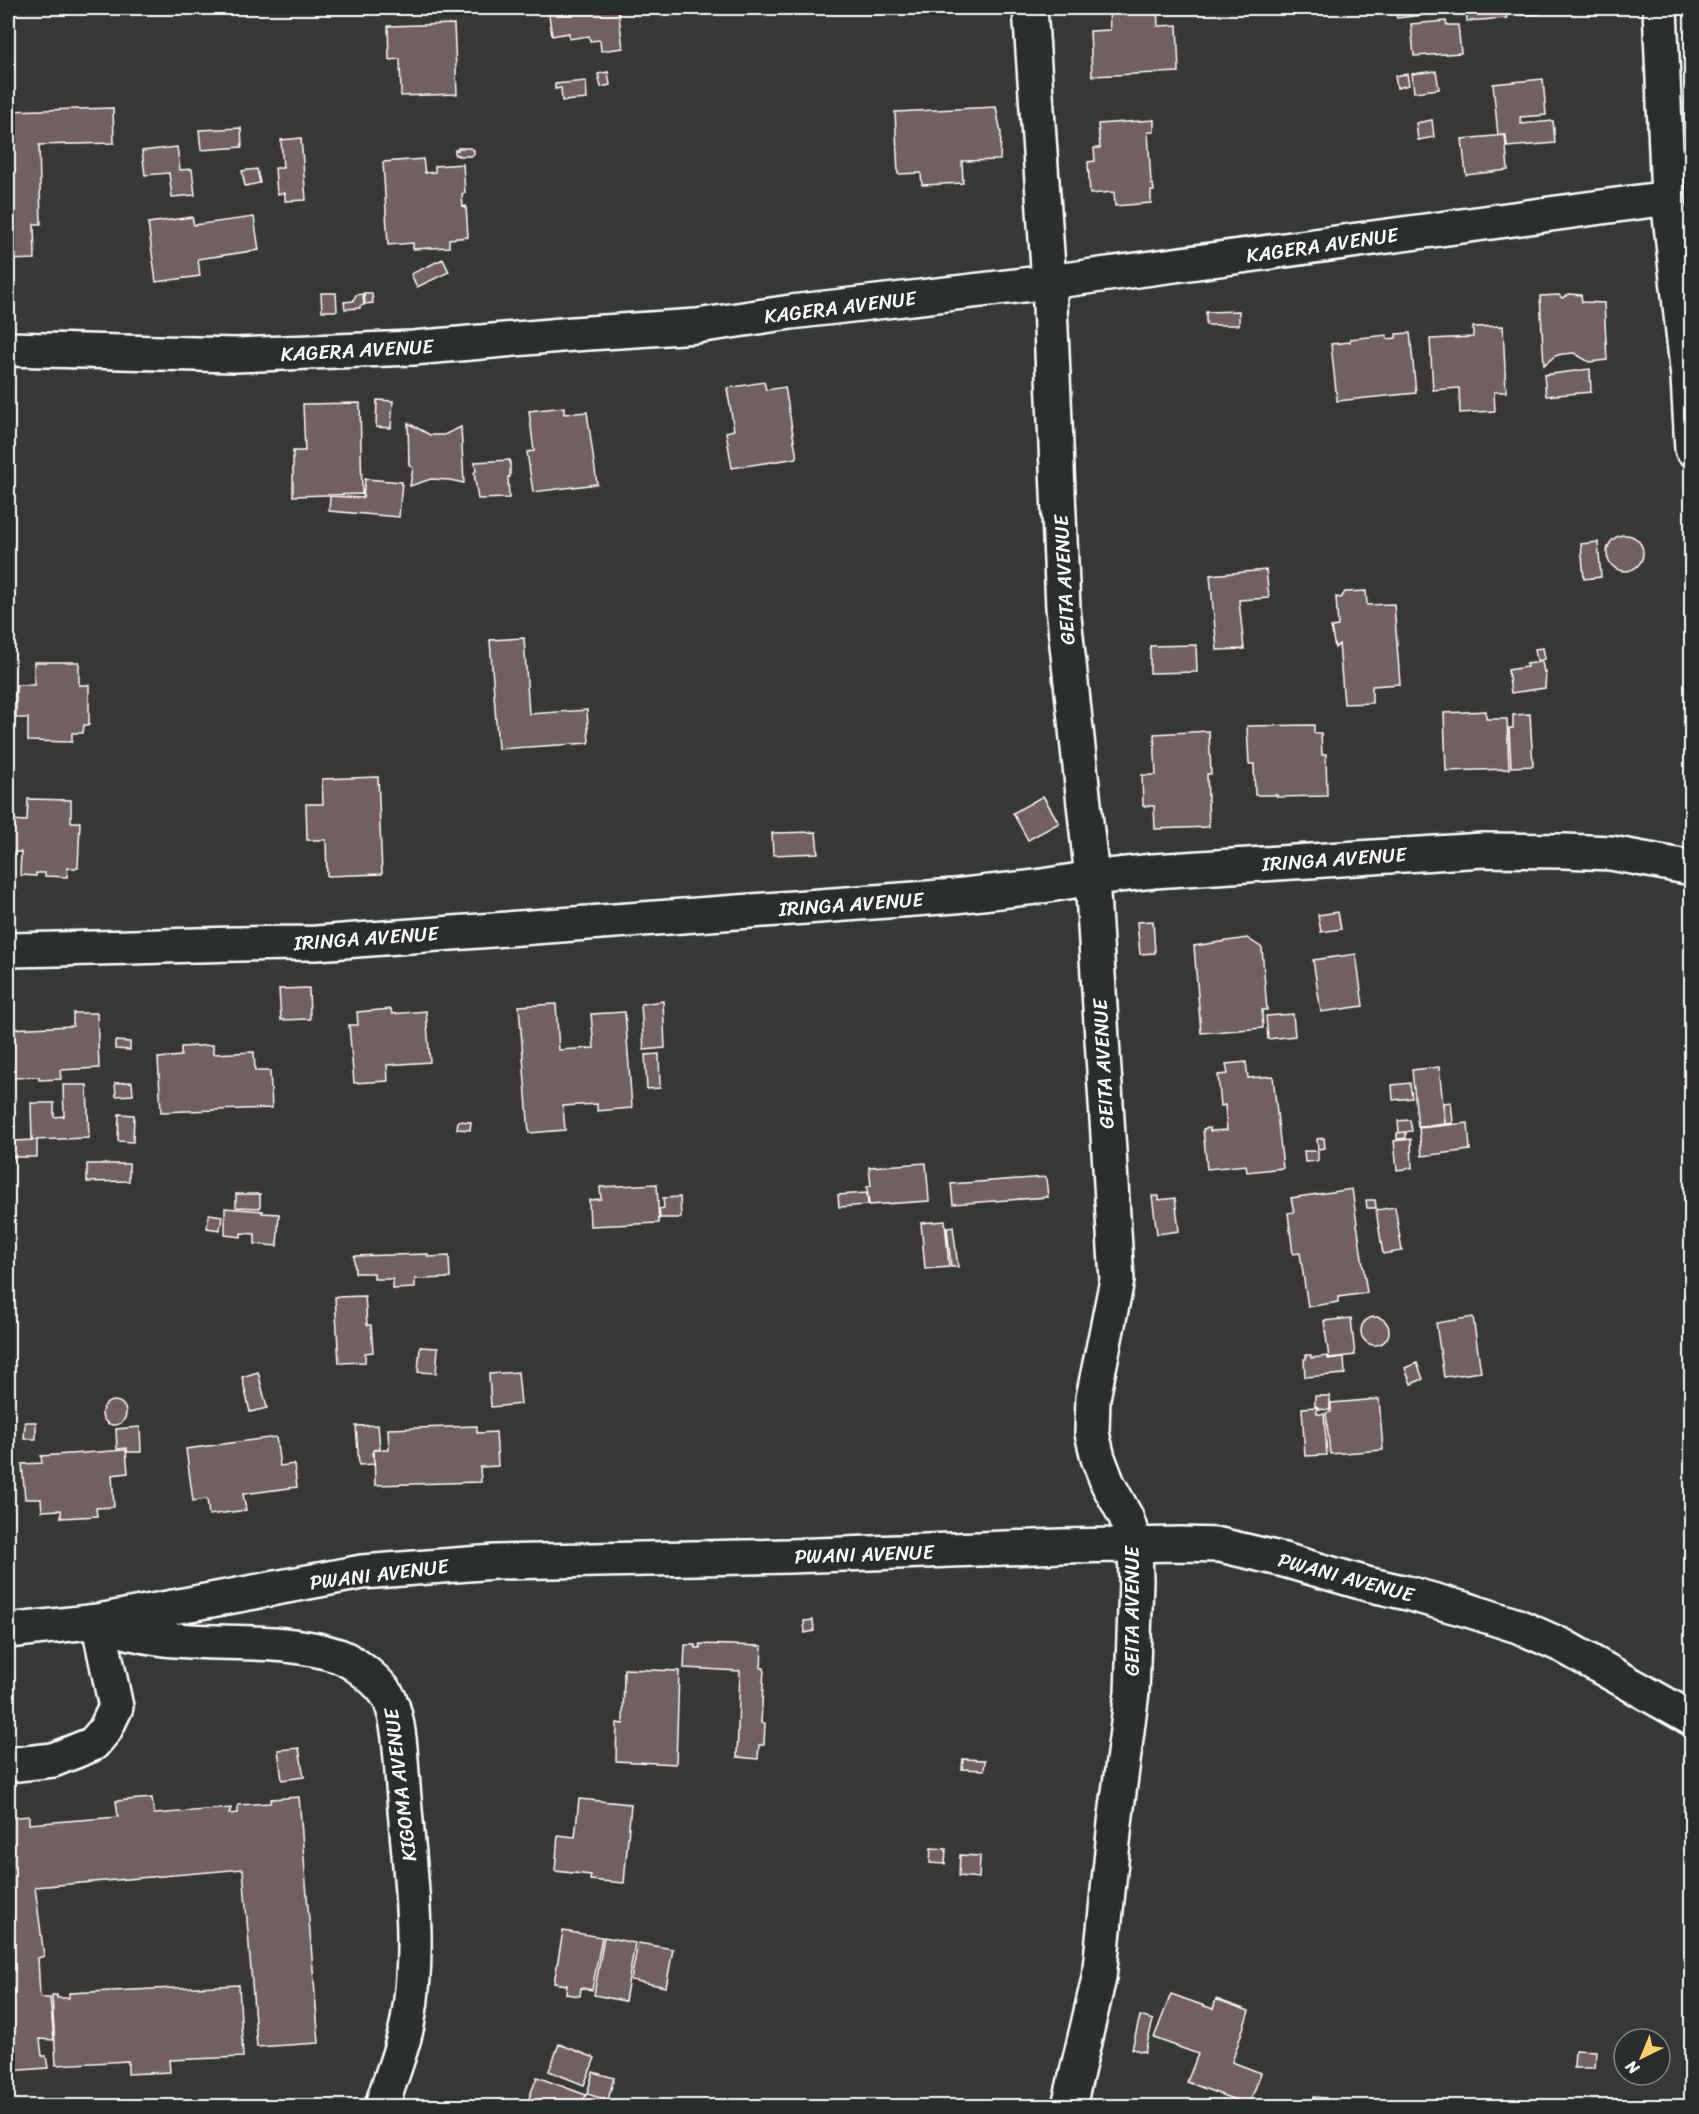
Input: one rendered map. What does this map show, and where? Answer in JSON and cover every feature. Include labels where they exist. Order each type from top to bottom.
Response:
[{"type":"street","name":"GEITA AVENUE","points":[[1030,8],[1049,282],[1063,608],[1092,878],[1118,1280],[1093,1398],[1092,1433],[1108,1484],[1126,1517],[1135,1544],[1136,1581],[1132,1692],[1115,1822],[1099,1978],[1069,2106]]},
{"type":"street","points":[[1660,8],[1668,198],[1690,377],[1692,449]]},
{"type":"street","name":"KAGERA AVENUE","points":[[8,349],[234,355],[413,348],[697,326],[791,312],[1049,282],[1668,198]]},
{"type":"street","name":"IRINGA AVENUE","points":[[8,950],[69,950],[217,943],[316,943],[956,896],[1036,888],[1092,878],[1153,871],[1483,850],[1564,850],[1611,854],[1692,868]]},
{"type":"street","name":"PWANI AVENUE","points":[[8,1630],[98,1621],[362,1572],[484,1563],[790,1557],[1135,1544],[1220,1545],[1468,1610],[1518,1626],[1563,1646],[1692,1719]]},
{"type":"street","points":[[8,1765],[53,1760],[93,1744],[105,1730],[116,1707],[98,1621]]},
{"type":"street","name":"KIGOMA AVENUE","points":[[98,1621],[128,1632],[167,1640],[244,1642],[296,1646],[325,1652],[343,1658],[363,1671],[386,1692],[395,1714],[401,1764],[415,1953],[408,2021],[382,2106]]},
{"type":"building","points":[[548,8],[618,8],[623,48],[601,51],[600,40],[590,41],[589,36],[569,39],[569,33],[552,36]]},
{"type":"building","points":[[1109,8],[1157,8],[1158,26],[1177,25],[1179,72],[1092,76],[1090,31],[1110,30]]},
{"type":"building","points":[[1395,8],[1422,8],[1423,15],[1397,18]]},
{"type":"building","points":[[1466,8],[1506,8],[1507,18],[1467,21]]},
{"type":"building","points":[[1538,8],[1539,14],[1507,14],[1507,9]]},
{"type":"building","points":[[1446,21],[1447,25],[1458,25],[1461,53],[1414,56],[1411,24]]},
{"type":"building","points":[[454,24],[457,94],[401,96],[400,59],[389,60],[388,26]]},
{"type":"building","points":[[1436,71],[1439,89],[1414,92],[1412,74]]},
{"type":"building","points":[[608,72],[610,85],[601,87],[598,74]]},
{"type":"building","points":[[1407,74],[1409,85],[1397,88],[1395,76]]},
{"type":"building","points":[[1543,79],[1546,115],[1520,117],[1521,124],[1553,121],[1555,143],[1507,147],[1506,135],[1498,135],[1493,84]]},
{"type":"building","points":[[586,81],[587,99],[562,101],[561,88],[555,89],[555,84]]},
{"type":"building","points":[[996,107],[1001,133],[1000,160],[962,161],[963,183],[922,185],[921,173],[898,174],[895,112]]},
{"type":"building","points":[[113,108],[114,143],[39,145],[41,224],[34,224],[35,259],[8,260],[8,111]]},
{"type":"building","points":[[1154,120],[1154,132],[1148,132],[1151,184],[1153,184],[1154,191],[1151,191],[1151,203],[1115,206],[1114,192],[1090,194],[1088,162],[1095,161],[1094,148],[1100,148],[1098,124]]},
{"type":"building","points":[[1432,120],[1434,137],[1418,140],[1416,123]]},
{"type":"building","points":[[241,128],[242,147],[201,150],[199,130]]},
{"type":"building","points":[[1505,135],[1508,170],[1466,175],[1462,139]]},
{"type":"building","points":[[301,138],[306,200],[285,201],[285,193],[277,194],[275,168],[283,168],[281,140]]},
{"type":"building","points":[[177,147],[180,170],[192,169],[195,195],[172,197],[169,173],[145,175],[142,151]]},
{"type":"building","points":[[470,148],[474,150],[474,154],[471,156],[455,155],[455,150]]},
{"type":"building","points":[[423,159],[425,173],[435,172],[435,166],[463,164],[465,193],[462,194],[463,207],[466,206],[468,237],[449,239],[449,247],[413,249],[413,243],[388,245],[383,162]]},
{"type":"building","points":[[257,169],[260,183],[245,186],[242,171]]},
{"type":"building","points":[[192,217],[194,225],[254,217],[259,250],[198,259],[200,276],[156,282],[148,223]]},
{"type":"building","points":[[443,259],[449,272],[417,287],[411,274]]},
{"type":"building","points":[[321,293],[336,293],[337,311],[322,311]]},
{"type":"building","points":[[364,293],[372,293],[373,303],[365,304]]},
{"type":"building","points":[[363,294],[364,305],[360,308],[345,309],[344,302],[353,301],[356,295]]},
{"type":"building","points":[[1569,294],[1581,295],[1582,302],[1604,303],[1607,360],[1589,362],[1574,353],[1555,356],[1544,365],[1540,296],[1559,295],[1562,298]]},
{"type":"building","points":[[1239,311],[1239,325],[1206,325],[1206,312]]},
{"type":"building","points":[[1503,326],[1506,392],[1494,392],[1495,411],[1460,413],[1459,388],[1433,390],[1430,339],[1473,337],[1473,327]]},
{"type":"building","points":[[1410,333],[1416,393],[1337,401],[1331,344],[1350,342],[1350,339],[1387,335],[1387,339],[1396,338],[1396,334]]},
{"type":"building","points":[[1590,369],[1591,392],[1546,396],[1544,375]]},
{"type":"building","points":[[764,382],[766,390],[785,387],[797,458],[732,468],[726,432],[734,430],[727,388]]},
{"type":"building","points":[[377,400],[393,401],[391,428],[376,427]]},
{"type":"building","points":[[360,403],[362,494],[293,496],[293,451],[305,451],[303,404]]},
{"type":"building","points":[[564,407],[564,414],[587,412],[597,484],[533,492],[527,452],[534,451],[529,411]]},
{"type":"building","points":[[408,423],[430,435],[444,435],[461,427],[464,483],[431,479],[410,486],[413,468],[409,465]]},
{"type":"building","points":[[510,460],[509,498],[478,499],[474,473],[476,471],[475,462]]},
{"type":"building","points":[[365,479],[402,482],[399,517],[329,511],[330,496],[363,498]]},
{"type":"building","points":[[1625,535],[1638,540],[1643,553],[1638,566],[1625,571],[1612,566],[1607,553],[1612,540]]},
{"type":"building","points":[[1598,542],[1601,577],[1584,579],[1581,544]]},
{"type":"building","points":[[1266,570],[1269,598],[1239,600],[1244,649],[1217,650],[1210,575]]},
{"type":"building","points":[[1366,591],[1367,605],[1394,604],[1400,684],[1372,686],[1372,703],[1344,704],[1339,644],[1335,648],[1331,627],[1338,626],[1336,597],[1341,598],[1345,592]]},
{"type":"building","points":[[524,638],[529,714],[587,710],[589,743],[498,749],[490,640]]},
{"type":"building","points":[[1196,645],[1197,672],[1150,673],[1150,646]]},
{"type":"building","points":[[1543,648],[1545,659],[1537,661],[1535,649]]},
{"type":"building","points":[[34,662],[79,662],[79,685],[89,685],[89,725],[84,725],[83,733],[72,733],[72,742],[28,741],[28,718],[16,718],[16,685],[34,685]]},
{"type":"building","points":[[1542,662],[1544,672],[1546,671],[1545,688],[1511,693],[1508,670]]},
{"type":"building","points":[[1486,711],[1486,719],[1507,719],[1509,769],[1446,771],[1444,713]]},
{"type":"building","points":[[1530,714],[1533,766],[1511,767],[1509,728],[1513,728],[1513,715]]},
{"type":"building","points":[[1314,725],[1314,733],[1321,733],[1322,755],[1326,754],[1327,796],[1255,795],[1254,764],[1249,764],[1247,726]]},
{"type":"building","points":[[1209,731],[1211,774],[1207,774],[1209,827],[1155,829],[1154,806],[1143,806],[1142,775],[1156,775],[1154,734]]},
{"type":"building","points":[[378,777],[382,874],[327,876],[326,840],[307,840],[306,804],[323,804],[322,779]]},
{"type":"building","points":[[1043,796],[1059,823],[1028,840],[1013,813]]},
{"type":"building","points":[[28,799],[71,800],[71,822],[80,822],[78,868],[68,868],[67,877],[45,876],[45,873],[36,873],[36,876],[20,875],[21,852],[10,852],[11,820],[27,821]]},
{"type":"building","points":[[816,832],[818,853],[773,855],[772,833]]},
{"type":"building","points":[[1338,912],[1341,929],[1321,932],[1318,915]]},
{"type":"building","points":[[1153,921],[1155,953],[1140,954],[1137,922]]},
{"type":"building","points":[[1247,938],[1262,948],[1267,1010],[1262,1010],[1263,1028],[1201,1033],[1194,946]]},
{"type":"building","points":[[1356,954],[1363,1006],[1321,1012],[1313,960]]},
{"type":"building","points":[[309,988],[310,1019],[281,1020],[279,989]]},
{"type":"building","points":[[663,1001],[665,1048],[644,1050],[641,1004]]},
{"type":"building","points":[[556,1004],[559,1050],[594,1048],[591,1014],[625,1012],[632,1108],[597,1111],[597,1104],[563,1106],[565,1130],[529,1133],[519,1006]]},
{"type":"building","points":[[391,1009],[392,1014],[426,1011],[430,1062],[387,1065],[388,1081],[354,1083],[349,1025],[358,1025],[357,1012]]},
{"type":"building","points":[[73,1013],[97,1013],[99,1068],[60,1070],[61,1079],[8,1078],[8,1029],[73,1026]]},
{"type":"building","points":[[1293,1014],[1295,1036],[1268,1039],[1266,1016]]},
{"type":"building","points":[[115,1041],[130,1042],[130,1050],[115,1049]]},
{"type":"building","points":[[213,1045],[213,1054],[254,1052],[255,1071],[270,1071],[272,1108],[161,1112],[158,1058],[181,1056],[181,1047]]},
{"type":"building","points":[[659,1054],[660,1088],[647,1089],[645,1055]]},
{"type":"building","points":[[1246,1062],[1248,1078],[1273,1076],[1283,1168],[1247,1172],[1246,1165],[1207,1169],[1203,1129],[1227,1130],[1225,1105],[1221,1106],[1218,1075],[1228,1074],[1226,1064]]},
{"type":"building","points":[[1439,1067],[1445,1124],[1418,1127],[1412,1070]]},
{"type":"building","points":[[132,1082],[133,1095],[116,1096],[115,1083]]},
{"type":"building","points":[[1410,1083],[1412,1098],[1393,1100],[1392,1085]]},
{"type":"building","points":[[63,1085],[87,1085],[89,1138],[32,1140],[31,1103],[54,1103],[54,1117],[64,1116]]},
{"type":"building","points":[[1451,1102],[1453,1123],[1445,1124],[1444,1103]]},
{"type":"building","points":[[119,1114],[134,1115],[133,1142],[118,1141]]},
{"type":"building","points":[[1410,1120],[1412,1131],[1399,1133],[1398,1121]]},
{"type":"building","points":[[458,1121],[471,1122],[470,1130],[457,1129]]},
{"type":"building","points":[[1468,1123],[1470,1150],[1422,1156],[1419,1128]]},
{"type":"building","points":[[1406,1132],[1406,1138],[1397,1139],[1397,1133]]},
{"type":"building","points":[[1324,1138],[1325,1148],[1318,1149],[1317,1139]]},
{"type":"building","points":[[1411,1139],[1412,1168],[1397,1170],[1394,1141]]},
{"type":"building","points":[[37,1140],[37,1157],[13,1157],[12,1141]]},
{"type":"building","points":[[1304,1151],[1318,1151],[1318,1161],[1305,1162]]},
{"type":"building","points":[[926,1163],[929,1201],[869,1205],[867,1187],[871,1186],[869,1167]]},
{"type":"building","points":[[87,1164],[129,1164],[129,1181],[87,1182]]},
{"type":"building","points":[[1046,1177],[1048,1197],[953,1204],[951,1184]]},
{"type":"building","points":[[657,1184],[659,1223],[590,1226],[589,1200],[601,1199],[600,1187]]},
{"type":"building","points":[[1352,1189],[1367,1293],[1338,1297],[1338,1302],[1308,1307],[1300,1253],[1293,1254],[1288,1213],[1294,1212],[1291,1198]]},
{"type":"building","points":[[867,1193],[868,1205],[839,1207],[838,1195]]},
{"type":"building","points":[[236,1194],[260,1194],[260,1208],[236,1207]]},
{"type":"building","points":[[1152,1196],[1159,1196],[1159,1200],[1175,1198],[1179,1231],[1157,1234]]},
{"type":"building","points":[[680,1197],[681,1218],[660,1218],[659,1209],[664,1208],[663,1198]]},
{"type":"building","points":[[1366,1200],[1375,1200],[1376,1208],[1367,1208]]},
{"type":"building","points":[[1395,1207],[1402,1251],[1383,1254],[1376,1210]]},
{"type":"building","points":[[225,1208],[279,1214],[277,1246],[255,1244],[255,1234],[241,1233],[241,1237],[225,1235]]},
{"type":"building","points":[[209,1214],[222,1216],[220,1230],[207,1228]]},
{"type":"building","points":[[945,1221],[949,1267],[925,1269],[921,1223]]},
{"type":"building","points":[[953,1227],[958,1267],[951,1267],[947,1228]]},
{"type":"building","points":[[428,1254],[428,1257],[449,1256],[450,1278],[415,1279],[415,1288],[393,1289],[393,1279],[374,1279],[374,1273],[355,1273],[354,1256]]},
{"type":"building","points":[[365,1296],[367,1325],[371,1325],[373,1352],[365,1353],[365,1362],[339,1363],[335,1297]]},
{"type":"building","points":[[1375,1317],[1385,1321],[1389,1331],[1385,1341],[1375,1345],[1365,1341],[1361,1331],[1365,1321]]},
{"type":"building","points":[[1473,1317],[1481,1372],[1444,1377],[1436,1323]]},
{"type":"building","points":[[1351,1318],[1355,1355],[1329,1358],[1324,1321]]},
{"type":"building","points":[[420,1347],[438,1348],[436,1373],[418,1372]]},
{"type":"building","points":[[1306,1355],[1311,1355],[1311,1358],[1328,1356],[1328,1359],[1344,1357],[1345,1374],[1305,1377],[1304,1359]]},
{"type":"building","points":[[1417,1363],[1423,1379],[1411,1384],[1405,1368]]},
{"type":"building","points":[[258,1372],[267,1408],[250,1412],[242,1377]]},
{"type":"building","points":[[518,1372],[521,1404],[491,1407],[489,1374]]},
{"type":"building","points":[[1315,1396],[1330,1396],[1330,1410],[1318,1409],[1315,1406]]},
{"type":"building","points":[[1379,1399],[1383,1450],[1330,1454],[1326,1413],[1331,1412],[1331,1403]]},
{"type":"building","points":[[114,1401],[123,1404],[126,1413],[123,1422],[114,1425],[105,1422],[102,1413],[105,1404]]},
{"type":"building","points":[[1317,1407],[1317,1414],[1324,1414],[1327,1455],[1305,1456],[1302,1408]]},
{"type":"building","points":[[25,1422],[36,1422],[36,1439],[24,1439]]},
{"type":"building","points":[[378,1425],[380,1449],[373,1450],[374,1464],[359,1465],[356,1426]]},
{"type":"building","points":[[477,1426],[477,1433],[496,1432],[498,1466],[480,1467],[481,1482],[375,1485],[374,1450],[389,1450],[388,1429]]},
{"type":"building","points":[[140,1427],[141,1452],[127,1452],[127,1448],[117,1449],[116,1429]]},
{"type":"building","points":[[276,1437],[280,1466],[294,1464],[297,1487],[243,1494],[246,1510],[209,1515],[207,1499],[193,1501],[186,1449]]},
{"type":"building","points":[[126,1450],[128,1473],[112,1475],[114,1507],[96,1508],[97,1516],[61,1518],[61,1510],[42,1511],[41,1499],[25,1499],[22,1464],[42,1463],[41,1456]]},
{"type":"building","points":[[813,1620],[814,1631],[805,1633],[804,1621]]},
{"type":"building","points":[[700,1644],[762,1646],[761,1668],[764,1668],[761,1723],[765,1723],[764,1745],[759,1745],[758,1759],[737,1757],[740,1671],[684,1668],[685,1645],[696,1645],[695,1648],[700,1648]]},
{"type":"building","points":[[624,1669],[679,1671],[676,1764],[616,1761],[617,1723],[623,1724]]},
{"type":"building","points":[[299,1748],[304,1777],[282,1780],[278,1750]]},
{"type":"building","points":[[963,1759],[985,1760],[984,1770],[962,1769]]},
{"type":"building","points":[[299,1797],[319,2043],[257,2047],[243,1869],[35,1887],[44,1956],[38,1958],[40,1998],[50,1998],[54,2040],[40,2039],[42,2056],[46,2056],[48,2068],[8,2071],[8,1818],[29,1816],[29,1824],[118,1817],[116,1801],[152,1798],[154,1814],[231,1808],[229,1814],[238,1813],[238,1805],[270,1803],[271,1799]]},
{"type":"building","points":[[579,1799],[631,1804],[624,1883],[590,1880],[591,1875],[555,1871],[558,1835],[575,1837]]},
{"type":"building","points":[[931,1848],[946,1849],[945,1864],[930,1863]]},
{"type":"building","points":[[960,1855],[980,1856],[979,1878],[959,1876]]},
{"type":"building","points":[[563,1931],[602,1937],[592,1990],[581,1988],[580,1996],[566,1994],[567,1985],[554,1983]]},
{"type":"building","points":[[604,1937],[635,1943],[625,2001],[594,1995]]},
{"type":"building","points":[[638,1943],[673,1949],[666,1987],[631,1980]]},
{"type":"building","points":[[239,1985],[243,2057],[169,2060],[170,2072],[128,2074],[128,2061],[56,2065],[52,1995],[57,1995],[57,1998],[69,1998],[69,1993]]},
{"type":"building","points":[[1171,1994],[1213,2009],[1216,1999],[1249,2011],[1232,2062],[1261,2073],[1249,2105],[1187,2082],[1198,2054],[1154,2038]]},
{"type":"building","points":[[1140,2016],[1153,2020],[1145,2052],[1132,2049]]},
{"type":"building","points":[[559,2044],[595,2058],[584,2085],[549,2071]]},
{"type":"building","points":[[1575,2050],[1596,2051],[1595,2068],[1574,2068]]},
{"type":"building","points":[[593,2072],[614,2078],[608,2100],[587,2094]]},
{"type":"building","points":[[537,2077],[586,2095],[581,2106],[526,2106]]},
{"type":"building","points":[[1314,2097],[1326,2098],[1324,2106],[1313,2106]]},
{"type":"building","points":[[1222,2100],[1238,2106],[1219,2106]]},
{"type":"building","points":[[264,2101],[265,2106],[210,2106],[210,2104]]}]
